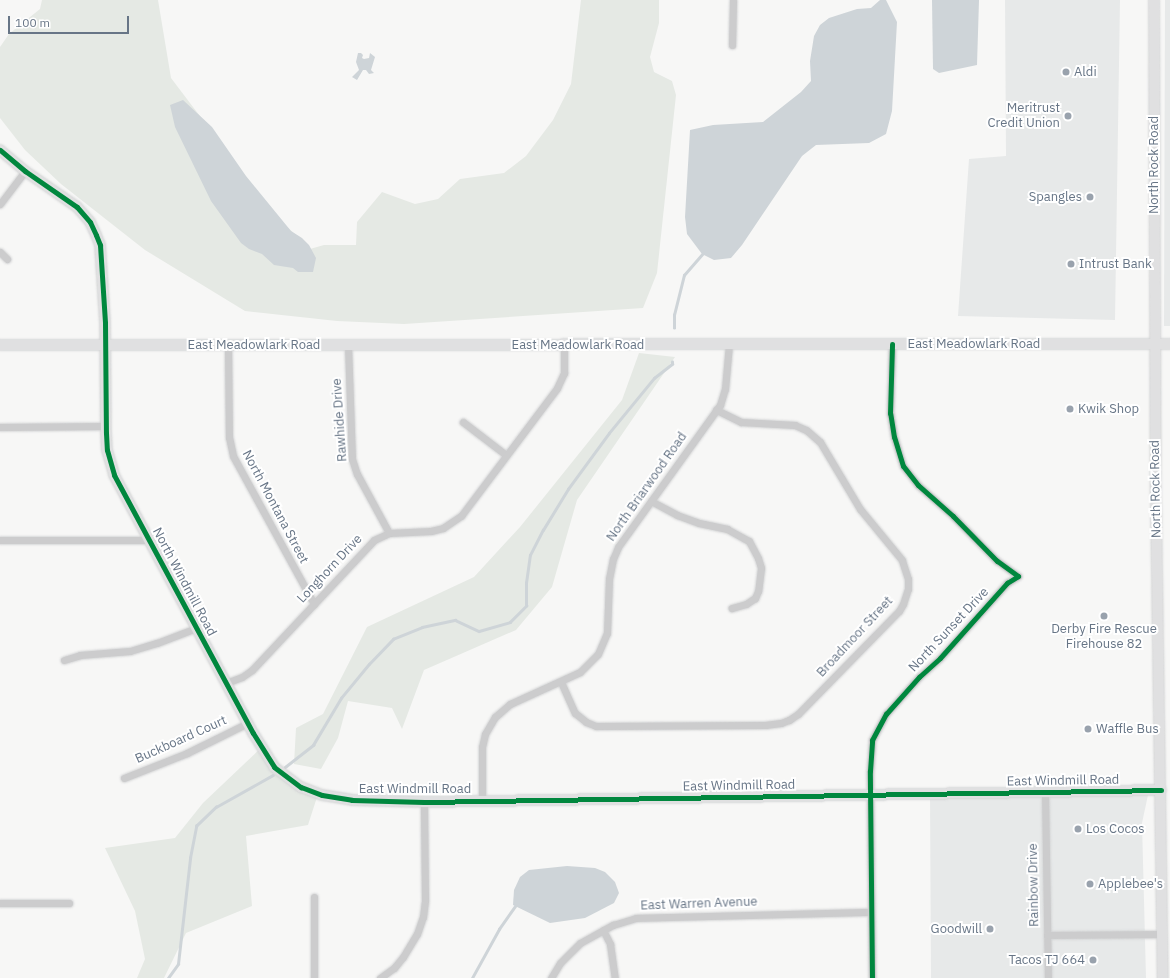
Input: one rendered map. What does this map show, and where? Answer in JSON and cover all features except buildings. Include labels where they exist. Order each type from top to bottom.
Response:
[{"type":"main road","name":"North Rock Road","points":[[1154,0],[1155,344],[1161,790],[1166,867],[1163,978]]},
{"type":"main road","name":"North Windmill Road","points":[[0,150],[25,171],[77,207],[90,222],[96,234],[100,255],[106,345],[107,450],[114,475],[226,683],[274,767],[292,782],[318,794]]},
{"type":"main road","name":"East Meadowlark Road","points":[[0,345],[1170,344]]},
{"type":"main road","name":"East Windmill Road","points":[[318,794],[352,800],[424,802],[1161,790]]},
{"type":"street","points":[[732,45],[733,0]]},
{"type":"street","points":[[0,204],[25,171]]},
{"type":"street","points":[[0,252],[7,259]]},
{"type":"street","name":"North Briarwood Road","points":[[482,800],[482,747],[485,734],[491,722],[510,704],[561,682],[585,669],[598,654],[608,626],[609,579],[613,558],[618,547],[720,405],[725,389],[729,344]]},
{"type":"street","name":"North Sunset Drive","points":[[872,978],[870,771],[872,740],[886,714],[919,677],[940,658],[1007,583],[1018,576],[997,561],[953,516],[918,485],[903,466],[894,437],[890,413],[892,344]]},
{"type":"street","name":"North Montana Street","points":[[228,345],[229,437],[233,456],[314,604]]},
{"type":"street","name":"Rawhide Drive","points":[[348,345],[352,459],[357,474],[389,533]]},
{"type":"street","name":"Longhorn Drive","points":[[226,683],[242,677],[252,670],[370,544],[379,537],[389,533],[431,531],[443,528],[457,519],[562,378],[564,368],[564,345]]},
{"type":"street","name":"Broadmoor Street","points":[[561,682],[575,713],[586,722],[596,726],[758,725],[781,723],[790,720],[798,714],[899,611],[903,604],[908,589],[908,579],[902,560],[860,509],[820,442],[806,430],[795,425],[741,422],[716,410]]},
{"type":"street","points":[[463,422],[506,455]]},
{"type":"street","points":[[0,427],[106,426]]},
{"type":"street","points":[[651,501],[690,521],[734,531],[753,547],[760,568],[758,591],[755,598],[746,604],[732,608]]},
{"type":"street","points":[[0,540],[149,540]]},
{"type":"street","points":[[64,660],[80,655],[130,651],[158,643],[196,628]]},
{"type":"street","name":"Buckboard Court","points":[[124,778],[187,753],[248,723]]},
{"type":"street","name":"Rainbow Drive","points":[[1045,792],[1048,978]]},
{"type":"street","points":[[380,978],[394,968],[403,957],[417,934],[422,917],[425,900],[424,802]]},
{"type":"street","points":[[314,897],[314,978]]},
{"type":"street","points":[[0,903],[69,903]]},
{"type":"street","name":"East Warren Avenue","points":[[551,978],[560,963],[580,943],[624,920],[647,916],[871,912]]},
{"type":"street","points":[[603,930],[612,954],[615,978]]},
{"type":"street","points":[[1047,935],[1163,934]]},
{"type":"shaded area","points":[[42,0],[158,0],[171,78],[275,215],[310,249],[324,245],[356,245],[357,222],[382,192],[415,204],[438,199],[460,179],[504,173],[526,156],[553,120],[571,84],[581,0],[659,0],[659,23],[650,57],[654,72],[672,81],[676,95],[657,273],[643,308],[404,324],[337,321],[245,311],[145,250],[61,184],[25,150],[0,118],[0,47],[9,34],[40,9]]},
{"type":"shaded area","points":[[880,0],[886,0],[897,22],[892,111],[886,134],[869,143],[816,145],[802,156],[742,245],[731,258],[714,260],[702,254],[687,234],[685,217],[690,130],[713,125],[763,122],[801,92],[811,81],[810,61],[814,36],[820,25],[829,18],[857,9],[871,8]]},
{"type":"shaded area","points":[[932,0],[979,0],[977,65],[939,73],[933,69]]},
{"type":"shaded area","points":[[1005,0],[1120,0],[1115,320],[958,316],[969,159],[1006,156]]},
{"type":"shaded area","points":[[1165,0],[1170,0],[1170,326],[1164,326]]},
{"type":"shaded area","points":[[358,53],[363,55],[362,58],[364,59],[369,58],[370,53],[375,57],[371,70],[374,73],[369,74],[366,70],[363,70],[357,80],[352,77],[359,70],[356,62]]},
{"type":"shaded area","points":[[183,100],[212,127],[246,176],[291,231],[302,238],[309,245],[316,258],[313,272],[298,272],[293,268],[274,265],[262,254],[249,249],[241,243],[211,201],[175,127],[170,105]]},
{"type":"shaded area","points":[[639,353],[675,357],[577,500],[552,587],[516,630],[424,670],[402,729],[392,708],[348,701],[338,738],[321,769],[294,764],[296,728],[323,714],[367,627],[474,577],[520,527],[622,400]]},
{"type":"shaded area","points":[[262,747],[274,767],[318,794],[308,825],[246,836],[252,906],[186,933],[164,978],[137,978],[145,959],[135,911],[105,848],[175,838],[203,803]]},
{"type":"shaded area","points":[[930,794],[1148,795],[1142,823],[1146,978],[931,978]]},
{"type":"shaded area","points":[[567,866],[595,868],[605,872],[615,882],[619,893],[614,903],[585,918],[550,923],[513,905],[514,890],[520,877],[529,870]]},
{"type":"waterway","points":[[674,328],[674,315],[684,275],[702,254]]},
{"type":"waterway","points":[[285,767],[313,745],[341,698],[369,664],[393,639],[422,627],[455,620],[479,631],[510,622],[526,606],[526,583],[530,555],[543,530],[568,489],[609,433],[654,378],[672,364],[672,362]]},
{"type":"waterway","points":[[168,978],[178,964],[190,858],[196,826],[216,807],[273,775]]},
{"type":"waterway","points":[[472,978],[499,929],[515,906]]},
{"type":"cycle path","points":[[0,150],[25,171],[77,207],[90,222],[100,245],[105,323],[107,450],[114,475],[253,733],[274,767],[301,787],[322,795],[352,800],[424,802],[1161,790]]},
{"type":"cycle path","points":[[872,978],[870,771],[872,740],[886,714],[919,677],[940,658],[1007,583],[1018,576],[997,561],[953,516],[918,485],[903,466],[894,437],[890,413],[892,344]]},
{"type":"place","name":"Aldi","points":[[1066,72]]},
{"type":"place","name":"Meritrust Credit Union","points":[[1068,116]]},
{"type":"place","name":"Spangles","points":[[1090,197]]},
{"type":"place","name":"Intrust Bank","points":[[1071,264]]},
{"type":"place","name":"Kwik Shop","points":[[1070,409]]},
{"type":"place","name":"Derby Fire Rescue Firehouse 82","points":[[1104,616]]},
{"type":"place","name":"Waffle Bus","points":[[1088,729]]},
{"type":"place","name":"Los Cocos","points":[[1078,829]]},
{"type":"place","name":"Applebee's","points":[[1090,884]]},
{"type":"place","name":"Goodwill","points":[[990,929]]},
{"type":"place","name":"Tacos TJ 664","points":[[1093,960]]}]
